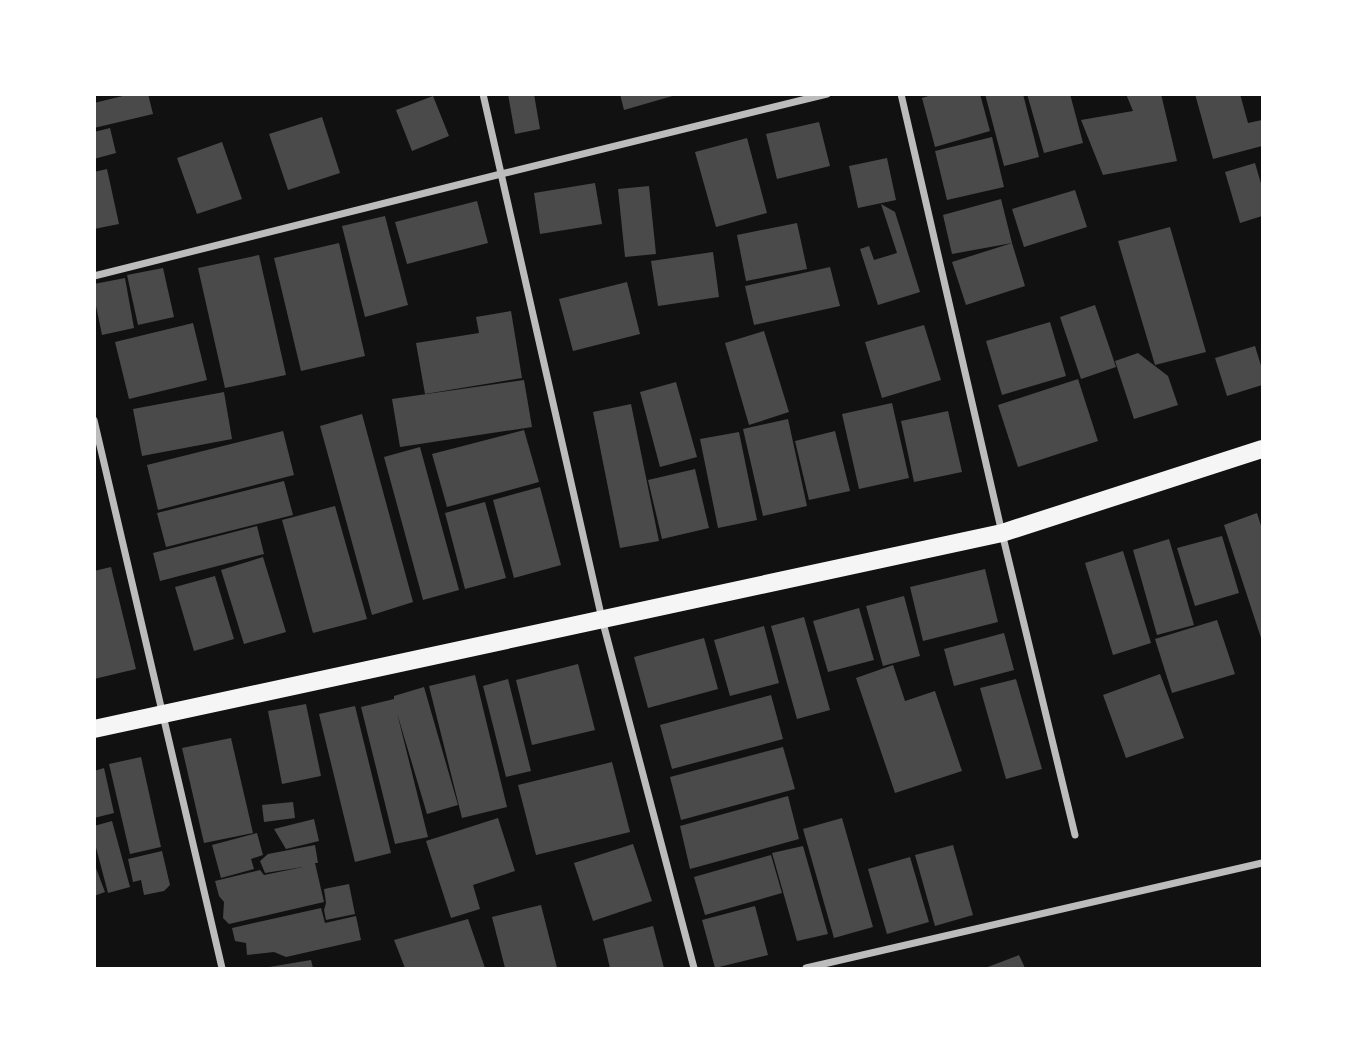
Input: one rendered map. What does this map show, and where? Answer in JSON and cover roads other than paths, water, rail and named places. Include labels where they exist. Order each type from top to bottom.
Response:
[{"type":"main road","points":[[94,729],[1002,533],[1262,449]]},
{"type":"street","points":[[483,94],[602,619],[694,968]]},
{"type":"street","points":[[94,276],[827,94]]},
{"type":"street","points":[[901,94],[1075,835]]},
{"type":"street","points":[[94,420],[222,968]]},
{"type":"street","points":[[806,968],[1262,863]]}]
